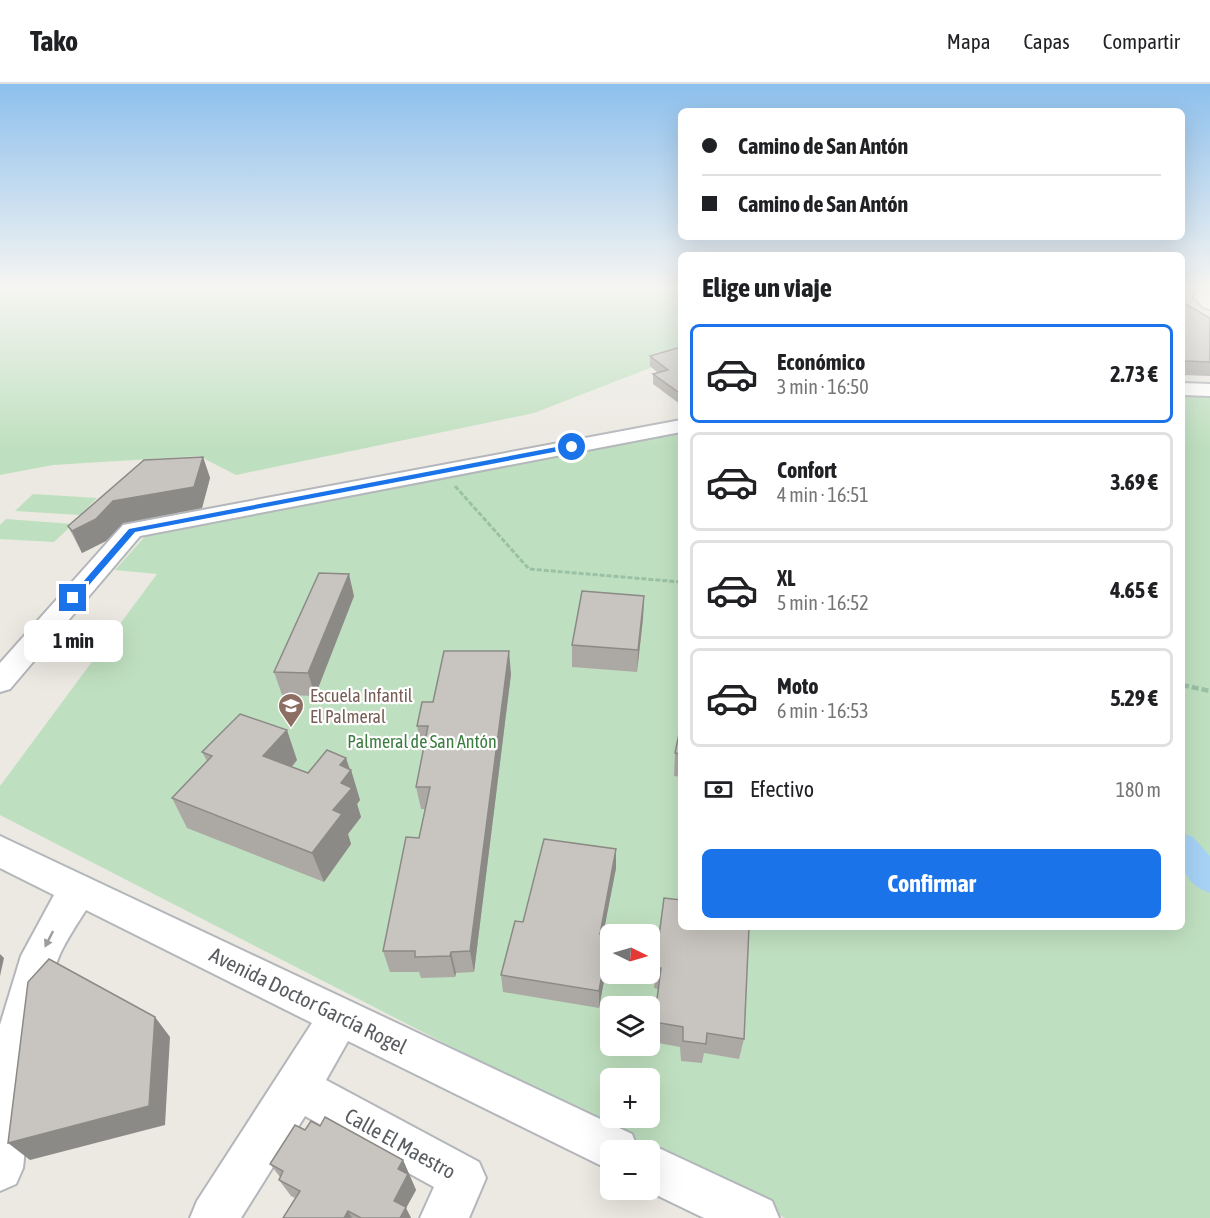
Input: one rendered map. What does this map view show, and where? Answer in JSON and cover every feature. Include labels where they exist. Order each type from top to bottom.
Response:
[{"type":"street","points":[[1185,389],[1210,390]]},
{"type":"street","points":[[0,682],[132,530],[678,427]]},
{"type":"street","name":"Avenida Doctor García Rogel","points":[[0,851],[600,1142]]},
{"type":"street","points":[[0,1168],[18,1036],[28,990],[41,954],[58,920],[79,889]]},
{"type":"street","points":[[214,1218],[297,1088],[339,1016]]},
{"type":"street","name":"Calle El Maestro","points":[[297,1088],[463,1178],[444,1218]]},
{"type":"street","points":[[660,1172],[755,1218]]},
{"type":"path","points":[[442,471],[529,569],[678,582]]},
{"type":"path","points":[[1185,685],[1210,691]]},
{"type":"green space","points":[[0,341],[678,341],[678,357],[534,413],[236,475],[199,456],[53,465],[0,475]]},
{"type":"green space","name":"Palmeral de San Antón","points":[[1185,392],[1210,392],[1210,1218],[785,1218],[660,1154],[660,1140],[633,1140],[610,1128],[660,1128],[660,1068],[600,1068],[600,1123],[0,815],[0,786],[157,574],[115,570],[148,533],[678,430],[678,930],[1185,930]]},
{"type":"green space","points":[[33,494],[97,498],[80,515],[15,511]]},
{"type":"green space","points":[[6,519],[73,524],[54,542],[0,539],[0,525]]},
{"type":"building","points":[[1185,341],[1210,341],[1210,362],[1185,361]]},
{"type":"building","points":[[678,348],[678,392],[653,374],[668,370],[650,356]]},
{"type":"building","points":[[203,457],[194,487],[113,501],[96,519],[72,531],[68,526],[144,460]]},
{"type":"building","points":[[319,573],[349,574],[308,673],[274,672]]},
{"type":"building","points":[[582,591],[644,596],[638,650],[572,645]]},
{"type":"building","points":[[444,651],[509,651],[470,951],[451,952],[450,956],[415,957],[415,951],[383,951],[406,837],[419,838],[430,787],[416,787],[428,726],[417,726],[422,702],[433,702]]},
{"type":"building","points":[[240,714],[287,730],[263,756],[308,773],[327,750],[346,758],[340,765],[351,770],[341,783],[352,788],[333,810],[342,814],[312,853],[172,798],[212,756],[202,752]]},
{"type":"building","points":[[544,839],[616,849],[602,924],[600,924],[599,991],[501,975],[515,921],[523,922]]},
{"type":"building","points":[[664,898],[678,900],[678,930],[749,930],[744,1039],[707,1033],[706,1044],[683,1041],[683,1027],[660,1023],[660,996],[657,996],[661,968],[660,929]]},
{"type":"building","points":[[49,959],[155,1017],[149,1106],[8,1143],[28,982]]},
{"type":"building","points":[[325,1117],[403,1160],[398,1169],[408,1174],[394,1201],[406,1207],[400,1218],[361,1218],[348,1211],[344,1218],[283,1218],[300,1191],[279,1180],[283,1171],[270,1164],[295,1125],[305,1130],[311,1121],[320,1126]]},
{"type":"waterway","points":[[1185,850],[1210,879]]},
{"type":"place","name":"Escuela Infantil El Palmeral","points":[[291,729]]},
{"type":"route","points":[[73,598],[132,530],[572,447]]}]
